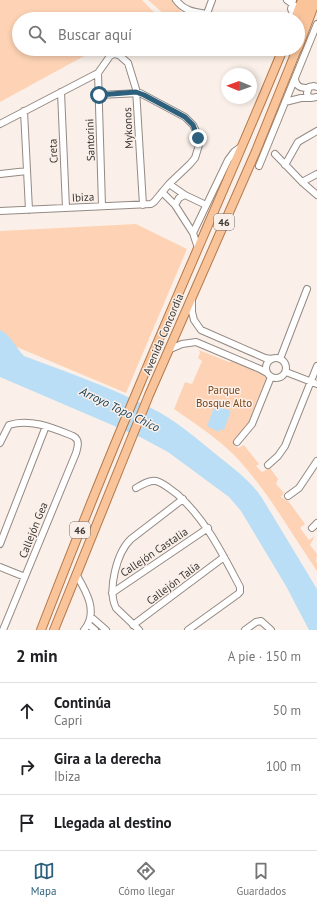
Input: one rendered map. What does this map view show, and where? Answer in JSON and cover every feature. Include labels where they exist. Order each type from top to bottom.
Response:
[{"type":"main road","name":"Avenida Concordia","points":[[302,0],[308,13]]},
{"type":"main road","points":[[308,13],[310,0]]},
{"type":"main road","name":"Avenida Concordia","points":[[305,24],[308,13],[316,0]]},
{"type":"main road","name":"Avenida Concordia","points":[[40,630],[137,391],[244,145],[280,56]]},
{"type":"main road","name":"Avenida Concordia","points":[[54,630],[149,395],[256,151],[295,56]]},
{"type":"street","points":[[176,0],[183,8],[191,12]]},
{"type":"street","points":[[208,12],[212,0]]},
{"type":"street","points":[[290,1],[308,13]]},
{"type":"street","points":[[290,1],[292,12]]},
{"type":"street","points":[[305,55],[317,24]]},
{"type":"street","name":"Mykonos","points":[[98,73],[110,56]]},
{"type":"street","name":"Mykonos","points":[[120,56],[130,68],[136,92],[143,205]]},
{"type":"street","points":[[259,166],[305,56]]},
{"type":"street","points":[[0,124],[98,73]]},
{"type":"street","name":"Santorini","points":[[98,73],[102,206]]},
{"type":"street","points":[[296,79],[296,83],[299,86],[314,86]]},
{"type":"street","points":[[314,86],[307,95],[314,98]]},
{"type":"street","name":"Creta","points":[[61,92],[66,208]]},
{"type":"street","points":[[99,95],[136,92]]},
{"type":"street","name":"Ibiza","points":[[0,211],[153,204],[162,192],[195,158],[199,145],[193,125],[185,117],[136,92]]},
{"type":"street","points":[[285,102],[301,98],[314,98]]},
{"type":"street","points":[[24,111],[29,210]]},
{"type":"street","points":[[285,166],[298,142],[317,131]]},
{"type":"street","points":[[256,151],[271,138]]},
{"type":"street","points":[[194,233],[228,160],[234,152],[244,145]]},
{"type":"street","points":[[275,154],[285,166],[317,195]]},
{"type":"street","points":[[0,174],[27,171]]},
{"type":"street","points":[[302,182],[317,174]]},
{"type":"street","points":[[170,184],[185,195],[206,205]]},
{"type":"street","points":[[162,192],[175,205],[194,233],[198,248]]},
{"type":"street","points":[[175,205],[179,198],[185,195]]},
{"type":"street","points":[[280,359],[307,289]]},
{"type":"street","points":[[168,350],[182,344],[196,342],[260,369],[278,379],[286,372],[285,364],[280,359],[265,358],[201,330],[197,325],[192,312],[192,296]]},
{"type":"street","points":[[196,342],[201,330]]},
{"type":"street","points":[[225,354],[230,343]]},
{"type":"street","points":[[238,442],[252,424],[269,375],[266,367],[272,359]]},
{"type":"street","points":[[268,465],[278,456],[285,446],[317,366]]},
{"type":"street","points":[[286,372],[317,384]]},
{"type":"street","points":[[0,443],[9,425],[35,423],[46,426],[0,544]]},
{"type":"street","name":"Callejón Gea","points":[[3,630],[78,446],[76,438],[46,426]]},
{"type":"street","points":[[288,496],[299,488],[317,462]]},
{"type":"street","points":[[136,488],[149,481],[156,481],[163,484],[183,500],[208,528],[240,587],[240,592],[188,630]]},
{"type":"street","points":[[139,630],[116,608],[113,600],[113,580],[119,560],[126,545],[131,539],[183,500]]},
{"type":"street","name":"Callejón Castalia","points":[[112,593],[208,528]]},
{"type":"street","name":"Callejón Talía","points":[[133,625],[224,557]]},
{"type":"street","points":[[0,567],[25,577]]},
{"type":"street","points":[[76,574],[88,598],[91,610],[91,617],[84,630]]},
{"type":"street","points":[[91,617],[106,630]]},
{"type":"street","points":[[245,630],[256,622],[261,621],[271,630]]},
{"type":"street","points":[[88,624],[95,630]]},
{"type":"green space","points":[[0,0],[142,0],[154,12],[12,12],[12,56],[84,56],[0,102]]},
{"type":"green space","points":[[148,0],[172,0],[182,12],[162,12]]},
{"type":"green space","points":[[136,224],[187,249],[126,393],[0,340],[0,231]]},
{"type":"green space","name":"Parque Bosque Alto","points":[[199,350],[229,362],[234,361],[266,375],[267,382],[249,423],[236,439],[234,444],[238,448],[244,445],[259,464],[256,466],[262,472],[270,468],[278,479],[276,484],[284,493],[281,497],[289,502],[305,524],[300,528],[309,540],[315,536],[310,545],[317,554],[317,571],[278,511],[246,468],[220,442],[174,409],[185,382],[192,384],[202,361],[198,358],[200,353]]},
{"type":"water","name":"Arroyo Topo Chico","points":[[0,330],[10,338],[24,356],[120,393],[169,418],[247,480],[262,498],[317,589],[317,630],[309,630],[286,586],[241,511],[229,497],[168,452],[140,437],[0,377]]},
{"type":"water","points":[[215,405],[231,411],[224,430],[220,429],[219,432],[207,426]]},
{"type":"route","points":[[99,95],[140,93],[185,117],[193,125],[198,138]]}]
